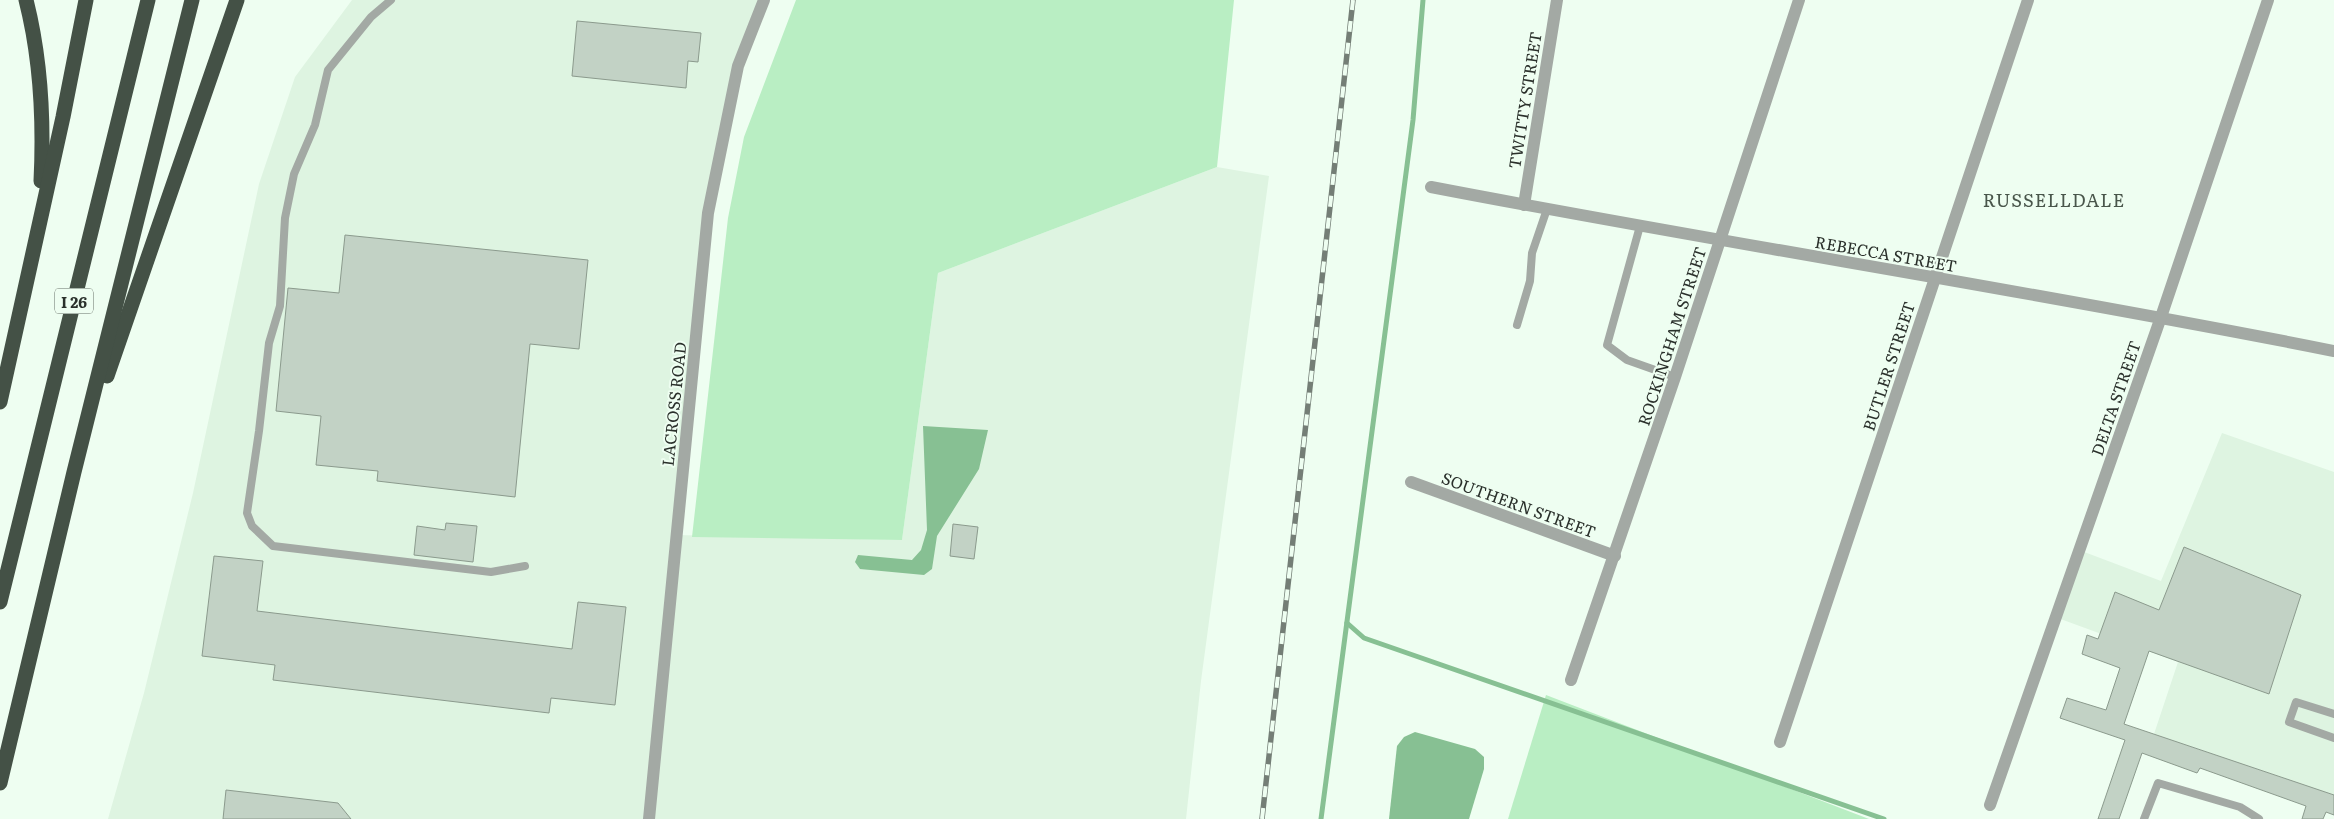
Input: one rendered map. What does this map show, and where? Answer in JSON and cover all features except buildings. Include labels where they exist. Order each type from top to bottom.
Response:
[{"type":"highway","points":[[26,0],[38,60],[43,139],[38,225]]},
{"type":"highway","points":[[0,402],[63,117],[86,0]]},
{"type":"highway","name":"I 26","points":[[0,602],[148,0]]},
{"type":"highway","name":"I 26","points":[[0,783],[74,472],[192,0]]},
{"type":"highway","points":[[74,472],[237,0]]},
{"type":"street","name":"LACROSS ROAD","points":[[649,819],[708,213],[738,66],[764,0]]},
{"type":"street","name":"TWITTY STREET","points":[[1524,205],[1557,0]]},
{"type":"street","name":"ROCKINGHAM STREET","points":[[1571,680],[1615,556],[1799,0]]},
{"type":"street","name":"BUTLER STREET","points":[[1780,742],[2028,0]]},
{"type":"street","name":"DELTA STREET","points":[[1990,806],[2161,317],[2268,0]]},
{"type":"street","name":"REBECCA STREET","points":[[1431,187],[1934,279],[2161,317],[2334,352]]},
{"type":"street","name":"SOUTHERN STREET","points":[[1411,482],[1615,556]]},
{"type":"lane","points":[[391,0],[371,17],[328,70],[315,125],[294,174],[285,218],[280,306],[269,343],[247,513],[252,526],[273,546],[491,572],[525,566]]},
{"type":"lane","points":[[1517,325],[1530,281],[1532,254],[1547,209]]},
{"type":"lane","points":[[1640,226],[1607,345],[1627,360],[1675,377]]},
{"type":"lane","points":[[2334,714],[2296,702],[2289,722],[2334,738]]},
{"type":"lane","points":[[2144,819],[2158,783],[2240,807],[2259,819]]},
{"type":"shaded area","points":[[352,0],[764,0],[738,66],[708,213],[677,535],[902,540],[938,273],[1217,167],[1269,176],[1201,681],[1186,819],[108,819],[144,693],[193,493],[259,184],[295,77]]},
{"type":"shaded area","points":[[796,0],[1234,0],[1217,167],[938,273],[902,540],[692,537],[728,218],[744,137]]},
{"type":"shaded area","points":[[923,426],[988,430],[979,469],[937,536],[932,569],[924,575],[860,569],[855,562],[858,555],[912,560],[921,550],[927,530]]},
{"type":"shaded area","points":[[2222,433],[2334,472],[2334,795],[2154,734],[2178,662],[2055,617],[2079,550],[2161,581]]},
{"type":"shaded area","points":[[1546,695],[1869,819],[1508,819]]},
{"type":"shaded area","points":[[1415,732],[1475,749],[1484,757],[1484,769],[1469,819],[1389,819],[1397,746],[1404,737]]},
{"type":"waterway","points":[[1321,819],[1413,120],[1423,0]]},
{"type":"waterway","points":[[1347,623],[1364,638],[1884,819]]},
{"type":"railway","points":[[1262,819],[1353,0]]},
{"type":"district","name":"RUSSELLDALE","points":[[2054,199]]}]
